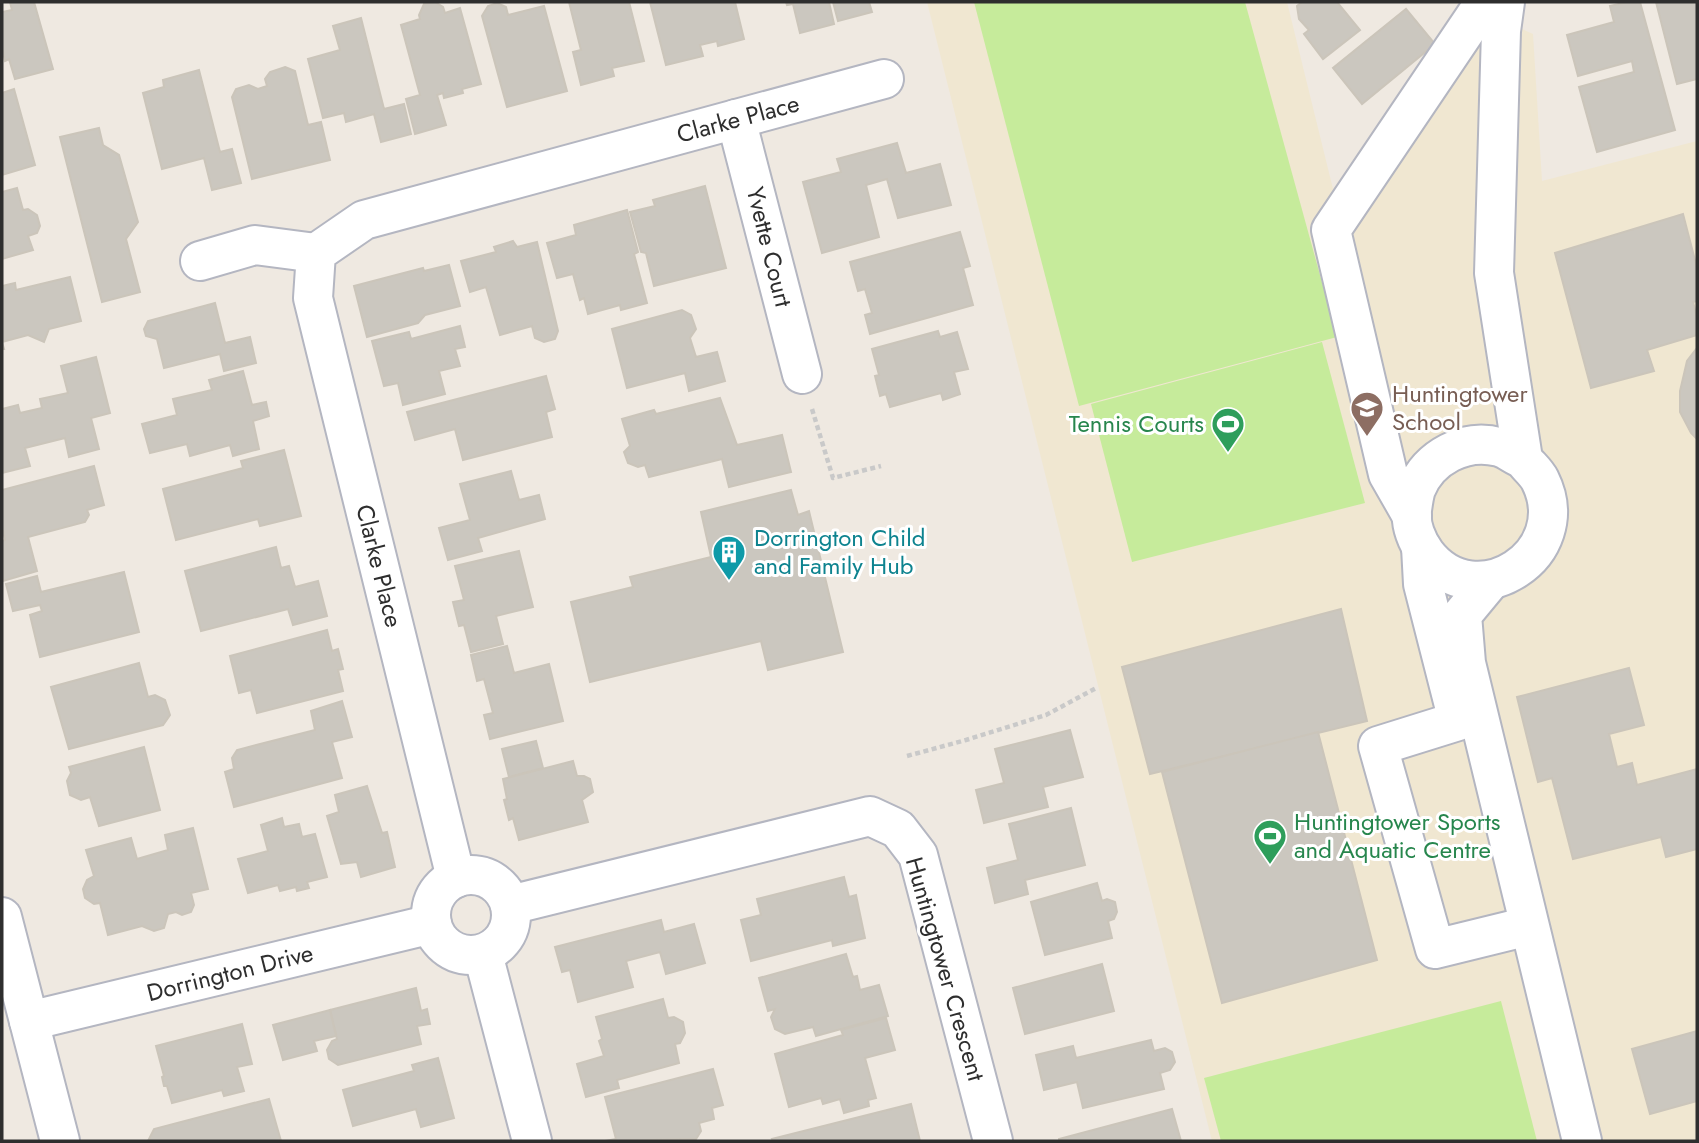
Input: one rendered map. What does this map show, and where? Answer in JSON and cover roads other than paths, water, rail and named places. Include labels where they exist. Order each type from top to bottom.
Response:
[{"type":"street","points":[[1488,2],[1476,15],[1331,230],[1388,474],[1416,532],[1437,565],[1458,578],[1475,581],[1491,580],[1511,573],[1528,561],[1541,544],[1548,523],[1548,502],[1539,478],[1523,460],[1500,447],[1474,445],[1449,452],[1429,467],[1416,490],[1416,532],[1423,584],[1458,722],[1378,746],[1435,949],[1529,926]]},
{"type":"street","points":[[1506,2],[1501,31],[1494,273],[1523,460]]},
{"type":"street","name":"Clarke Place","points":[[456,878],[313,298],[316,253],[364,220],[884,79]]},
{"type":"street","name":"Yvette Court","points":[[736,119],[802,374]]},
{"type":"street","points":[[200,261],[255,245],[316,253]]},
{"type":"street","points":[[1491,580],[1462,615],[1466,663],[1582,1141]]},
{"type":"street","name":"Huntingtower Crescent","points":[[510,905],[870,816],[898,830],[918,855],[993,1141]]},
{"type":"street","points":[[478,875],[491,880],[502,888],[510,905],[508,933],[499,944],[483,954],[456,952],[444,944],[435,933],[431,910],[435,897],[444,886],[456,878],[478,875]]},
{"type":"street","points":[[2,917],[60,1141]]},
{"type":"street","name":"Dorrington Drive","points":[[29,1021],[432,924]]},
{"type":"street","points":[[483,954],[532,1141]]},
{"type":"place","name":"Huntingtower School","points":[[1367,438]]},
{"type":"place","name":"Tennis Courts","points":[[1228,454]]},
{"type":"place","name":"Dorrington Child and Family Hub","points":[[729,582]]},
{"type":"place","name":"Huntingtower Sports and Aquatic Centre","points":[[1270,866]]}]
